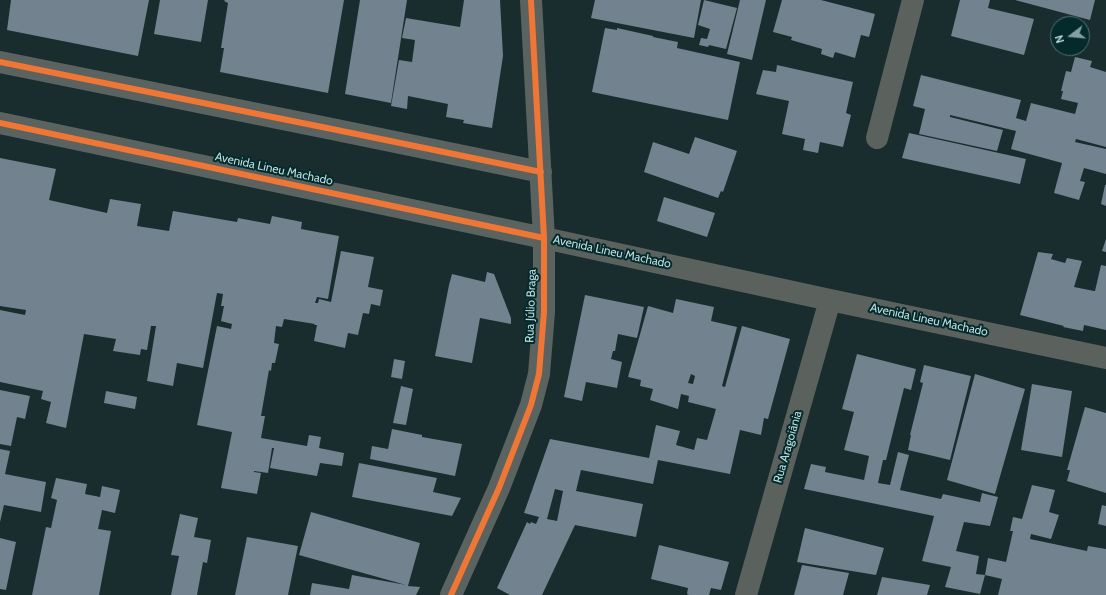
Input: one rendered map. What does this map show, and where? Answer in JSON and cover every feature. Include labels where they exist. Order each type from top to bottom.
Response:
[{"type":"street","name":"Rua Júlio Braga","points":[[451,595],[499,488],[531,405],[539,374],[544,312],[544,238],[531,0]]},
{"type":"street","points":[[877,138],[913,0]]},
{"type":"street","points":[[0,62],[541,172]]},
{"type":"street","name":"Avenida Lineu Machado","points":[[0,123],[1106,358]]},
{"type":"street","name":"Rua Aragoiânia","points":[[746,595],[830,300]]},
{"type":"building","points":[[11,0],[149,0],[138,56],[7,30]]},
{"type":"building","points":[[160,0],[208,0],[201,42],[154,34]]},
{"type":"building","points":[[344,0],[328,93],[220,72],[224,48],[221,48],[228,3],[224,1]]},
{"type":"building","points":[[360,0],[407,0],[391,103],[345,94]]},
{"type":"building","points":[[464,0],[500,0],[503,56],[492,128],[463,123],[464,120],[446,117],[448,104],[408,96],[407,109],[391,106],[399,60],[412,62],[415,40],[402,38],[406,18],[460,27]]},
{"type":"building","points":[[595,0],[701,0],[694,38],[591,18]]},
{"type":"building","points":[[704,0],[737,8],[726,49],[709,45],[708,47],[699,45],[701,38],[707,39],[710,29],[698,25]]},
{"type":"building","points":[[740,0],[766,0],[752,60],[727,54]]},
{"type":"building","points":[[782,0],[821,0],[875,14],[869,37],[861,35],[855,58],[835,52],[833,58],[821,54],[822,49],[791,40],[792,37],[773,32]]},
{"type":"building","points":[[960,0],[990,0],[988,8],[1034,19],[1024,55],[951,36]]},
{"type":"building","points":[[1015,0],[1095,0],[1090,20],[1090,16],[1075,16]]},
{"type":"building","points":[[605,28],[617,30],[617,28],[678,42],[677,48],[740,62],[728,120],[592,92]]},
{"type":"building","points":[[1075,57],[1092,61],[1090,67],[1106,72],[1106,147],[1076,139],[1075,142],[1106,149],[1106,174],[1084,168],[1080,181],[1085,182],[1079,200],[1054,193],[1062,163],[1011,149],[1016,131],[950,115],[950,117],[1003,130],[997,151],[919,134],[925,109],[913,106],[921,75],[1021,100],[1016,118],[1026,121],[1031,103],[1075,114],[1078,103],[1061,99],[1063,91],[1061,91],[1066,71],[1071,72]]},
{"type":"building","points":[[777,65],[853,82],[846,113],[851,115],[843,147],[820,142],[818,153],[803,150],[805,139],[782,134],[789,101],[756,94],[763,70],[776,72]]},
{"type":"building","points":[[909,133],[1026,159],[1020,184],[902,158]]},
{"type":"building","points":[[695,137],[737,151],[723,192],[721,191],[718,198],[644,172],[653,142],[689,154]]},
{"type":"building","points":[[0,158],[56,169],[49,200],[107,213],[110,199],[141,204],[137,226],[169,231],[173,211],[237,222],[238,218],[270,224],[272,216],[302,222],[301,229],[339,236],[328,299],[317,297],[315,303],[318,303],[319,299],[331,302],[341,251],[374,257],[368,287],[383,290],[380,306],[371,304],[369,314],[363,313],[358,335],[348,333],[345,348],[314,341],[317,325],[314,325],[315,324],[284,319],[282,327],[276,326],[274,343],[279,344],[275,363],[272,363],[271,371],[269,370],[261,416],[265,416],[261,438],[307,446],[309,435],[321,437],[319,448],[344,453],[342,466],[320,463],[317,476],[270,468],[274,448],[272,448],[268,473],[254,471],[261,473],[257,494],[221,488],[232,432],[197,425],[217,326],[231,329],[232,324],[221,321],[224,306],[221,306],[223,294],[217,293],[203,368],[177,363],[173,386],[147,381],[156,326],[151,326],[147,350],[141,349],[140,355],[113,351],[116,339],[84,334],[66,428],[46,423],[51,402],[41,399],[43,391],[0,382],[0,310],[25,315],[26,310],[0,306]]},
{"type":"building","points":[[1106,185],[1106,206],[1101,204]]},
{"type":"building","points":[[664,197],[715,213],[707,237],[657,221]]},
{"type":"building","points":[[1106,239],[1106,252],[1102,251]]},
{"type":"building","points":[[1038,252],[1053,254],[1051,259],[1065,263],[1067,258],[1082,261],[1074,287],[1095,291],[1101,265],[1106,266],[1106,330],[1084,325],[1083,331],[1020,315]]},
{"type":"building","points":[[487,272],[494,274],[511,318],[511,324],[480,318],[472,363],[435,356],[452,274],[485,282]]},
{"type":"building","points":[[585,295],[644,307],[637,338],[618,334],[615,351],[613,351],[611,359],[622,362],[617,388],[586,382],[582,401],[564,397]]},
{"type":"building","points":[[676,299],[714,307],[711,321],[737,327],[722,386],[725,387],[742,326],[790,339],[768,419],[764,418],[761,435],[740,430],[730,474],[658,460],[653,484],[581,470],[576,491],[643,504],[636,537],[575,525],[542,595],[510,595],[497,588],[527,522],[530,524],[531,522],[536,524],[539,517],[524,513],[550,439],[649,458],[656,425],[680,431],[676,445],[694,450],[697,438],[707,440],[716,409],[688,402],[689,396],[681,394],[678,409],[650,400],[653,389],[640,386],[641,380],[628,377],[648,306],[673,313]],"holes":[[[691,374],[695,376],[693,384],[688,383]],[[555,489],[563,491],[557,521],[547,519]]]},
{"type":"building","points":[[857,354],[916,369],[911,390],[904,388],[886,460],[883,460],[878,483],[890,485],[898,452],[909,455],[900,490],[941,499],[943,494],[980,502],[982,493],[998,497],[990,526],[964,522],[956,551],[979,556],[976,574],[985,575],[980,594],[945,587],[951,567],[922,561],[934,516],[804,489],[811,464],[826,467],[825,472],[864,480],[869,456],[844,450],[854,412],[842,409]]},
{"type":"building","points":[[394,359],[405,361],[402,379],[391,377]]},
{"type":"building","points":[[924,365],[971,376],[950,460],[908,450],[910,435],[923,383],[920,382]]},
{"type":"building","points":[[975,374],[1025,389],[995,494],[947,480]]},
{"type":"building","points":[[1032,384],[1072,391],[1062,457],[1021,450]]},
{"type":"building","points":[[401,386],[413,389],[406,425],[393,423]]},
{"type":"building","points":[[0,390],[30,396],[25,419],[17,417],[11,446],[0,444]]},
{"type":"building","points":[[106,391],[137,397],[135,409],[104,403]]},
{"type":"building","points":[[1085,407],[1106,413],[1106,493],[1067,481],[1070,470],[1067,470]]},
{"type":"building","points":[[392,429],[422,435],[422,437],[462,444],[455,476],[370,459],[372,446],[388,449]]},
{"type":"building","points":[[0,449],[10,451],[5,474],[46,482],[41,512],[4,505],[0,522]]},
{"type":"building","points":[[359,463],[437,478],[433,492],[461,498],[452,516],[352,497]]},
{"type":"building","points":[[56,478],[87,484],[85,494],[100,497],[102,486],[120,490],[115,513],[102,510],[98,529],[111,531],[99,595],[32,595],[46,527],[51,528],[57,500],[51,498]]},
{"type":"building","points":[[1032,485],[1055,490],[1049,512],[1059,515],[1051,539],[1031,534],[1030,539],[1087,551],[1088,546],[1106,549],[1106,595],[998,595],[1002,579],[985,575],[988,558],[1006,562],[1013,531],[1010,531],[1013,517],[1022,519]]},
{"type":"building","points":[[1102,505],[1106,506],[1106,526],[1098,524]]},
{"type":"building","points":[[311,512],[420,543],[408,586],[420,587],[416,595],[310,595],[312,583],[349,589],[352,575],[406,585],[299,555]]},
{"type":"building","points":[[180,514],[198,518],[194,537],[211,540],[207,563],[203,562],[197,595],[171,595],[179,556],[171,555]]},
{"type":"building","points":[[805,528],[884,548],[876,575],[797,562]]},
{"type":"building","points":[[247,537],[298,546],[288,595],[235,595]]},
{"type":"building","points":[[0,538],[16,542],[6,590],[0,589]]},
{"type":"building","points":[[659,545],[729,562],[721,590],[711,588],[709,595],[689,595],[687,594],[688,588],[651,579]]},
{"type":"building","points":[[802,565],[849,573],[843,595],[794,595]]},
{"type":"building","points":[[882,577],[930,585],[927,595],[877,595]]},
{"type":"cycle path","points":[[451,595],[499,488],[531,405],[539,374],[544,312],[544,238],[531,0]]},
{"type":"cycle path","points":[[0,62],[541,172]]},
{"type":"cycle path","points":[[0,123],[544,238]]}]
